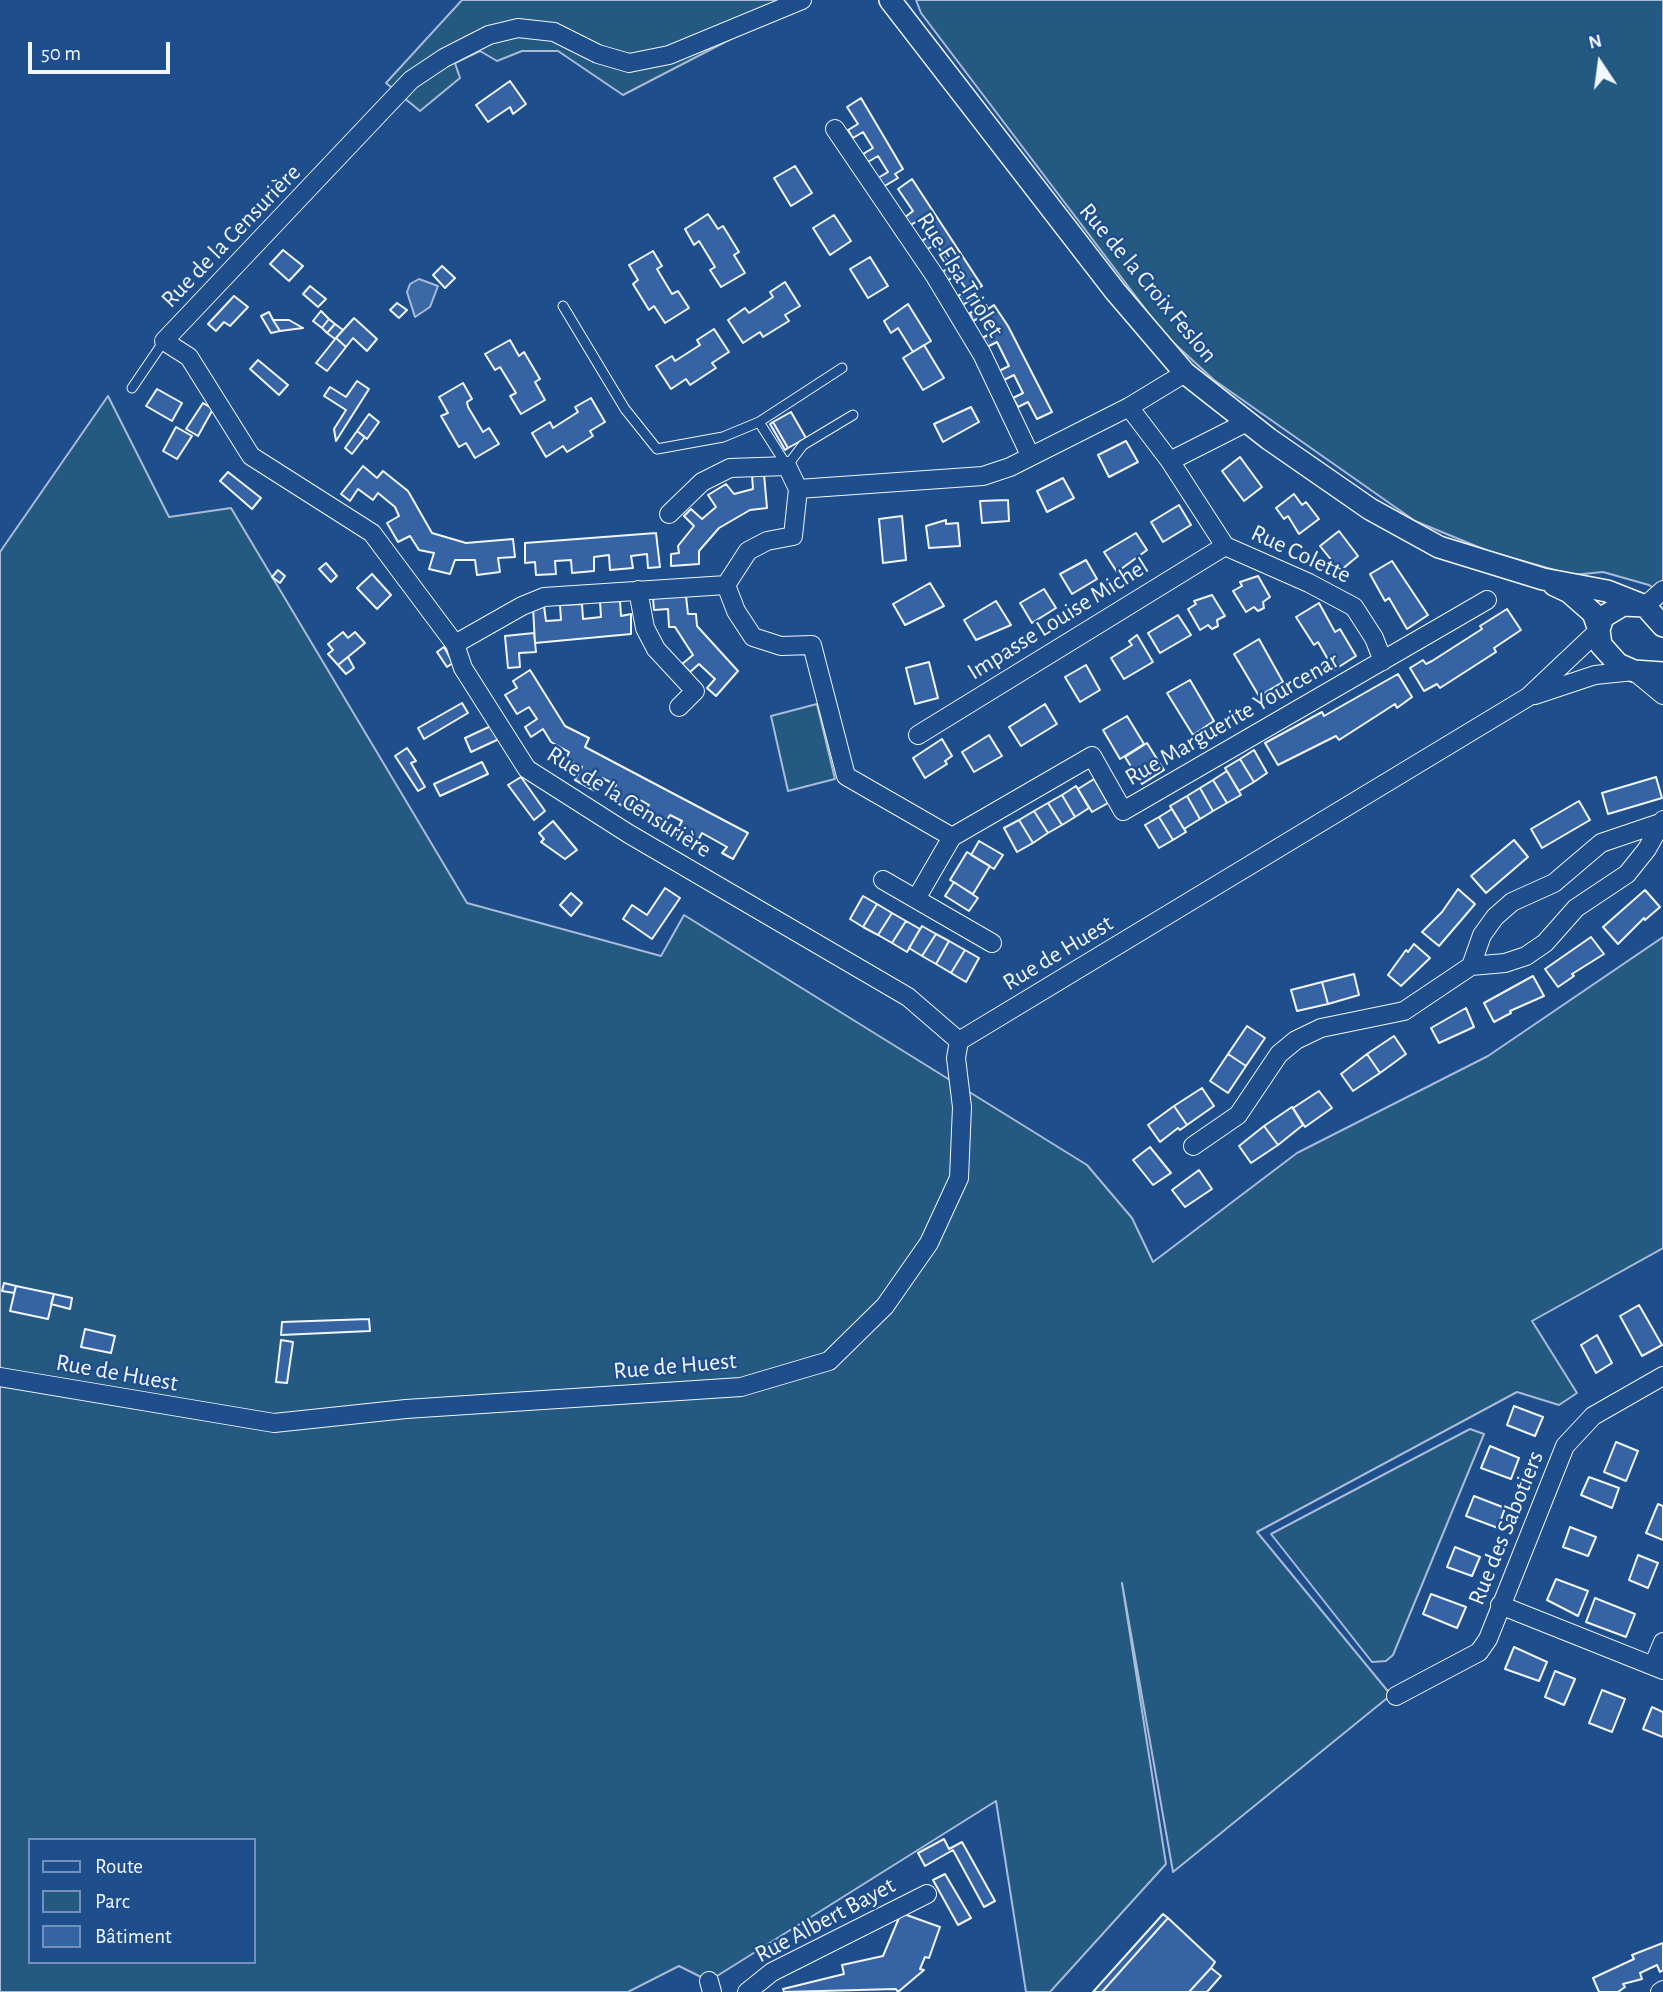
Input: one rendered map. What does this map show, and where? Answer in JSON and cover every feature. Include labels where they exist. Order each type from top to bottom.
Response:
[{"type":"street","name":"Rue de la Censurière","points":[[802,0],[669,55],[629,63],[598,54],[554,32],[518,28],[489,35],[444,58],[411,80],[164,341],[189,357],[251,456],[372,533],[456,645],[463,668],[527,769],[629,834],[908,997],[959,1041]]},
{"type":"street","name":"Rue de la Croix Feslon","points":[[890,0],[1115,292],[1185,373],[1247,422],[1370,509],[1439,547],[1543,579],[1607,591],[1645,606]]},
{"type":"street","name":"Rue Elsa Triolet","points":[[835,129],[935,276],[982,354],[1030,455]]},
{"type":"street","points":[[798,489],[983,476],[1010,467],[1129,407],[1185,373]]},
{"type":"street","name":"Rue Colette","points":[[1129,407],[1170,461],[1225,546],[1309,583],[1354,607],[1374,638],[1383,660]]},
{"type":"street","points":[[1170,461],[1247,422]]},
{"type":"street","points":[[669,514],[702,482],[730,468],[787,466],[798,489],[793,536],[766,541],[748,551],[726,585]]},
{"type":"street","name":"Impasse Louise Michel","points":[[918,735],[1225,546]]},
{"type":"street","name":"Rue de la Croix Feslon","points":[[1543,579],[1569,593],[1590,610],[1599,631],[1601,645],[1610,659],[1634,671]]},
{"type":"street","points":[[456,645],[522,606],[544,597],[726,585]]},
{"type":"street","points":[[726,585],[736,611],[753,637],[781,646],[812,645],[846,776],[952,837],[916,899]]},
{"type":"street","points":[[638,590],[645,628],[656,649],[695,691],[679,708]]},
{"type":"street","points":[[1599,631],[1603,617],[1623,605],[1645,606],[1663,590]]},
{"type":"street","name":"Rue Marguerite Yourcenar","points":[[952,837],[1091,756],[1123,811],[1487,600]]},
{"type":"street","points":[[1645,606],[1663,626]]},
{"type":"street","name":"Rue de Huest","points":[[0,1377],[274,1423],[406,1409],[741,1387],[829,1361],[885,1306],[929,1243],[959,1178],[962,1107],[956,1058],[959,1041],[1528,697],[1599,631]]},
{"type":"street","points":[[1634,671],[1663,673]]},
{"type":"street","points":[[1634,671],[1663,695]]},
{"type":"street","name":"Rue de Huest","points":[[1528,697],[1595,675],[1634,671]]},
{"type":"street","points":[[1471,966],[1482,935],[1494,917],[1512,902],[1554,883],[1601,843],[1661,822]]},
{"type":"street","points":[[1193,1146],[1238,1115],[1279,1054],[1296,1040],[1321,1028],[1404,1011],[1471,966],[1505,963],[1526,956],[1545,943],[1576,908],[1627,874],[1647,849],[1661,822]]},
{"type":"street","points":[[883,880],[992,943]]},
{"type":"street","name":"Rue des Sabotiers","points":[[1396,1696],[1479,1652],[1488,1639],[1565,1446],[1593,1416],[1663,1376]]},
{"type":"street","points":[[1500,1605],[1658,1668],[1663,1642]]},
{"type":"street","name":"Rue Albert Bayet","points":[[747,1992],[772,1972],[927,1894]]},
{"type":"lane","points":[[562,306],[625,409],[657,449],[723,438],[759,422],[842,368]]},
{"type":"lane","points":[[132,388],[164,341]]},
{"type":"lane","points":[[759,422],[787,466],[803,445],[853,415]]},
{"type":"green space","points":[[462,0],[806,0],[623,95],[558,51],[522,51],[497,61],[480,51],[455,63],[460,78],[420,111],[386,83]]},
{"type":"green space","points":[[916,0],[1663,0],[1663,594],[1649,585],[1603,572],[1572,575],[1488,551],[1415,521],[1214,380],[1165,335],[921,13]]},
{"type":"green space","points":[[108,396],[169,517],[231,508],[467,903],[661,956],[684,915],[1087,1165],[1132,1218],[1153,1262],[1297,1153],[1488,1056],[1663,937],[1663,1248],[1532,1321],[1577,1393],[1559,1405],[1517,1392],[1257,1532],[1391,1695],[1173,1872],[1122,1583],[1166,1864],[1050,1992],[1026,1992],[996,1801],[709,1981],[679,1966],[628,1992],[0,1992],[0,552]]},
{"type":"green space","points":[[817,704],[835,779],[788,791],[771,716]]},
{"type":"green space","points":[[1470,1429],[1484,1434],[1393,1655],[1386,1661],[1372,1662],[1271,1534]]},
{"type":"shaded area","points":[[419,279],[438,286],[430,307],[415,317],[407,292],[410,284]]},
{"type":"building","points":[[510,81],[526,104],[513,114],[510,107],[488,122],[476,105]]},
{"type":"building","points":[[861,98],[903,169],[895,174],[898,178],[883,187],[878,178],[888,172],[878,156],[868,162],[863,154],[873,148],[863,132],[853,138],[848,130],[858,124],[847,107]]},
{"type":"building","points":[[795,166],[812,193],[791,206],[774,178]]},
{"type":"building","points":[[912,179],[982,286],[975,291],[977,295],[963,305],[958,296],[967,290],[956,275],[947,281],[941,273],[951,266],[936,244],[926,250],[920,242],[930,236],[919,220],[909,226],[904,218],[913,211],[898,189]]},
{"type":"building","points":[[708,214],[718,229],[723,226],[739,252],[734,255],[745,273],[721,287],[710,270],[715,267],[699,241],[694,245],[685,229]]},
{"type":"building","points":[[834,215],[851,241],[830,255],[813,228]]},
{"type":"building","points":[[283,250],[303,266],[289,281],[270,264]]},
{"type":"building","points":[[653,251],[662,266],[657,269],[672,294],[678,291],[689,308],[665,323],[654,306],[649,310],[633,284],[638,280],[629,265]]},
{"type":"building","points":[[870,257],[888,286],[868,298],[850,269]]},
{"type":"building","points":[[442,266],[455,278],[445,288],[433,275]]},
{"type":"building","points":[[785,282],[800,306],[785,315],[789,321],[763,337],[760,332],[743,343],[728,320],[745,308],[749,313],[773,297],[770,292]]},
{"type":"building","points":[[310,286],[326,299],[318,307],[303,294]]},
{"type":"building","points":[[234,296],[248,307],[230,326],[224,322],[216,331],[208,324]]},
{"type":"building","points":[[397,303],[407,310],[399,318],[390,310]]},
{"type":"building","points":[[908,304],[931,341],[913,352],[898,328],[891,333],[884,321]]},
{"type":"building","points":[[986,305],[988,309],[994,305],[1008,326],[1052,412],[1037,419],[1028,402],[1018,407],[1013,398],[1023,393],[1014,375],[1004,380],[999,371],[1009,366],[997,342],[987,347],[982,338],[992,333],[983,316],[973,321],[970,313]]},
{"type":"building","points":[[321,311],[329,319],[322,328],[313,321]]},
{"type":"building","points":[[269,312],[280,331],[271,333],[261,316]]},
{"type":"building","points":[[354,318],[377,339],[367,351],[353,338],[346,347],[336,338]]},
{"type":"building","points":[[329,319],[335,324],[327,333],[322,328]]},
{"type":"building","points":[[273,320],[289,320],[303,328],[280,331]]},
{"type":"building","points":[[335,324],[343,330],[335,339],[327,333]]},
{"type":"building","points":[[714,329],[729,352],[712,363],[716,368],[690,385],[686,379],[671,389],[656,366],[672,356],[675,361],[700,345],[697,340]]},
{"type":"building","points":[[336,338],[346,347],[327,371],[316,363]]},
{"type":"building","points":[[510,340],[519,356],[524,352],[540,379],[535,382],[545,400],[521,414],[510,396],[516,393],[500,367],[495,370],[485,354]]},
{"type":"building","points":[[924,345],[944,378],[923,390],[903,358]]},
{"type":"building","points":[[258,360],[288,385],[279,395],[250,369]]},
{"type":"building","points":[[357,381],[369,389],[336,441],[334,429],[346,410],[324,396],[330,387],[346,397]]},
{"type":"building","points":[[463,383],[472,399],[467,402],[468,407],[483,432],[489,428],[499,444],[475,458],[466,443],[459,447],[441,416],[448,413],[439,397]]},
{"type":"building","points":[[157,389],[182,403],[172,421],[146,406]]},
{"type":"building","points":[[591,398],[605,422],[590,431],[593,436],[567,452],[563,446],[546,457],[532,433],[550,422],[553,428],[578,412],[575,407]]},
{"type":"building","points":[[203,403],[213,409],[198,436],[186,429]]},
{"type":"building","points":[[971,407],[979,422],[943,442],[934,424]]},
{"type":"building","points":[[791,412],[806,438],[788,448],[773,422]]},
{"type":"building","points":[[369,414],[379,422],[367,439],[357,431]]},
{"type":"building","points":[[773,422],[788,448],[785,450],[770,424]]},
{"type":"building","points":[[176,427],[192,436],[177,459],[163,451]]},
{"type":"building","points":[[357,431],[365,437],[352,454],[345,448]]},
{"type":"building","points":[[1126,441],[1138,462],[1109,477],[1098,455]]},
{"type":"building","points":[[1240,457],[1262,487],[1244,501],[1222,471]]},
{"type":"building","points":[[363,466],[377,478],[383,471],[408,491],[432,533],[466,543],[513,539],[515,557],[498,558],[500,572],[477,575],[475,560],[455,560],[450,574],[429,569],[434,553],[419,550],[410,536],[398,542],[387,523],[399,516],[395,507],[378,493],[373,500],[358,489],[350,501],[341,494]]},
{"type":"building","points":[[228,472],[261,498],[252,509],[220,481]]},
{"type":"building","points":[[764,474],[767,508],[750,510],[719,528],[699,551],[699,564],[671,566],[671,554],[679,553],[678,546],[694,526],[684,516],[691,509],[702,519],[716,507],[708,495],[726,484],[734,494],[753,489],[752,475]]},
{"type":"building","points":[[1063,478],[1074,498],[1047,512],[1037,491]]},
{"type":"building","points":[[1294,494],[1302,505],[1306,502],[1319,519],[1299,534],[1288,516],[1284,519],[1276,508]]},
{"type":"building","points":[[1008,500],[1009,521],[982,523],[980,501]]},
{"type":"building","points":[[1179,505],[1191,525],[1163,542],[1151,522]]},
{"type":"building","points":[[902,516],[906,560],[883,563],[879,519]]},
{"type":"building","points":[[946,520],[946,524],[958,523],[960,546],[929,548],[926,526]]},
{"type":"building","points":[[1339,531],[1358,556],[1340,571],[1320,546]]},
{"type":"building","points":[[656,533],[660,567],[648,568],[647,554],[631,556],[633,568],[610,570],[609,555],[594,557],[594,571],[572,573],[571,560],[555,561],[556,574],[536,575],[535,562],[525,563],[525,543]]},
{"type":"building","points":[[1136,533],[1147,550],[1117,572],[1104,552]]},
{"type":"building","points":[[1086,560],[1097,579],[1072,594],[1060,574]]},
{"type":"building","points":[[1392,561],[1428,615],[1407,629],[1389,598],[1385,601],[1370,574]]},
{"type":"building","points":[[326,563],[337,576],[331,582],[319,569]]},
{"type":"building","points":[[278,570],[285,576],[280,583],[272,577]]},
{"type":"building","points":[[372,574],[391,595],[377,609],[357,588]]},
{"type":"building","points":[[1258,576],[1270,597],[1263,602],[1264,608],[1258,611],[1254,607],[1246,612],[1233,591],[1242,586],[1240,582]]},
{"type":"building","points":[[930,583],[944,606],[905,625],[893,604]]},
{"type":"building","points":[[1044,589],[1056,608],[1032,623],[1020,603]]},
{"type":"building","points":[[1212,595],[1225,616],[1217,620],[1218,626],[1212,629],[1208,625],[1200,630],[1188,609],[1196,604],[1194,601]]},
{"type":"building","points":[[686,596],[688,614],[696,614],[697,626],[738,671],[716,696],[707,688],[715,679],[699,664],[690,672],[682,664],[693,655],[675,627],[669,627],[668,609],[654,610],[653,598]]},
{"type":"building","points":[[620,601],[621,616],[631,614],[631,634],[535,643],[533,607],[544,606],[546,621],[561,620],[560,605],[582,604],[583,619],[601,617],[600,602]]},
{"type":"building","points":[[996,601],[1011,625],[976,640],[964,620]]},
{"type":"building","points":[[1319,603],[1335,632],[1340,629],[1356,656],[1334,670],[1318,642],[1314,645],[1296,617]]},
{"type":"building","points":[[1507,609],[1521,630],[1494,648],[1496,652],[1440,688],[1437,684],[1424,691],[1410,668],[1423,660],[1426,664],[1432,661],[1482,629],[1480,626]]},
{"type":"building","points":[[1178,615],[1191,635],[1160,653],[1148,633]]},
{"type":"building","points":[[343,632],[348,638],[355,632],[365,643],[338,665],[328,654],[333,650],[328,644]]},
{"type":"building","points":[[534,633],[536,652],[519,653],[520,667],[508,668],[505,636]]},
{"type":"building","points":[[1137,635],[1153,662],[1124,679],[1111,658],[1132,645],[1129,641]]},
{"type":"building","points":[[1259,639],[1283,682],[1259,696],[1234,654]]},
{"type":"building","points":[[444,647],[453,663],[447,667],[437,652]]},
{"type":"building","points":[[348,657],[354,668],[346,674],[338,665]]},
{"type":"building","points":[[929,662],[938,698],[915,704],[906,668]]},
{"type":"building","points":[[1086,665],[1100,690],[1080,702],[1065,677]]},
{"type":"building","points":[[530,670],[565,726],[589,738],[585,747],[748,833],[733,859],[722,853],[727,847],[702,833],[695,846],[675,834],[682,821],[670,815],[663,827],[642,817],[649,805],[635,797],[629,809],[609,799],[616,785],[602,778],[595,791],[575,780],[582,767],[566,759],[569,752],[551,742],[543,729],[531,737],[525,727],[537,719],[529,707],[517,714],[505,695],[517,688],[513,681]]},
{"type":"building","points":[[1398,674],[1412,697],[1397,708],[1395,704],[1339,740],[1336,736],[1278,765],[1265,743],[1322,712],[1324,716]]},
{"type":"building","points":[[1190,680],[1214,721],[1193,735],[1167,693]]},
{"type":"building","points":[[462,703],[468,713],[424,739],[418,728]]},
{"type":"building","points":[[1045,704],[1057,724],[1021,746],[1009,727]]},
{"type":"building","points":[[1127,716],[1144,744],[1120,759],[1103,730]]},
{"type":"building","points":[[491,726],[499,739],[471,752],[465,738]]},
{"type":"building","points":[[989,735],[1002,756],[974,772],[962,752]]},
{"type":"building","points":[[942,739],[952,756],[945,761],[947,764],[925,778],[913,758]]},
{"type":"building","points":[[1147,743],[1164,770],[1142,784],[1125,757]]},
{"type":"building","points":[[407,748],[416,761],[411,763],[425,787],[418,791],[395,756]]},
{"type":"building","points":[[1254,750],[1267,773],[1254,782],[1240,759]]},
{"type":"building","points":[[1240,759],[1254,782],[1239,791],[1225,768]]},
{"type":"building","points":[[482,762],[488,774],[440,796],[434,784]]},
{"type":"building","points":[[1227,771],[1241,795],[1227,803],[1213,780]]},
{"type":"building","points":[[521,777],[545,811],[534,820],[508,785]]},
{"type":"building","points":[[1656,777],[1662,798],[1608,814],[1602,793]]},
{"type":"building","points":[[1094,779],[1108,803],[1092,812],[1078,789]]},
{"type":"building","points":[[1213,780],[1227,803],[1213,811],[1200,788]]},
{"type":"building","points":[[1076,786],[1089,808],[1075,817],[1062,795]]},
{"type":"building","points":[[1200,788],[1213,811],[1200,819],[1187,796]]},
{"type":"building","points":[[1062,795],[1075,817],[1062,825],[1048,803]]},
{"type":"building","points":[[1187,796],[1200,819],[1184,829],[1170,806]]},
{"type":"building","points":[[1579,801],[1590,820],[1542,848],[1531,829]]},
{"type":"building","points":[[1048,803],[1062,825],[1048,833],[1034,811]]},
{"type":"building","points":[[1172,809],[1186,832],[1173,840],[1159,817]]},
{"type":"building","points":[[1034,811],[1048,833],[1033,843],[1019,820]]},
{"type":"building","points":[[1159,817],[1173,840],[1159,848],[1145,825]]},
{"type":"building","points":[[1019,820],[1033,843],[1017,852],[1004,828]]},
{"type":"building","points":[[553,821],[577,850],[565,859],[541,842],[544,839],[539,833]]},
{"type":"building","points":[[1514,840],[1528,857],[1486,893],[1471,876]]},
{"type":"building","points":[[979,841],[1003,855],[994,869],[971,855]]},
{"type":"building","points":[[967,852],[990,866],[973,894],[950,880]]},
{"type":"building","points":[[954,882],[978,898],[969,911],[945,896]]},
{"type":"building","points":[[665,888],[680,898],[652,939],[623,919],[632,905],[647,915]]},
{"type":"building","points":[[1458,889],[1475,904],[1439,946],[1422,932],[1442,912]]},
{"type":"building","points":[[1645,890],[1660,907],[1645,920],[1644,918],[1618,944],[1603,927]]},
{"type":"building","points":[[571,893],[582,903],[571,916],[560,905]]},
{"type":"building","points":[[863,896],[877,904],[863,927],[850,919]]},
{"type":"building","points":[[877,904],[892,913],[878,935],[863,927]]},
{"type":"building","points":[[892,913],[906,921],[892,943],[878,935]]},
{"type":"building","points":[[906,921],[920,929],[907,952],[892,943]]},
{"type":"building","points":[[922,926],[936,934],[922,956],[909,948]]},
{"type":"building","points":[[936,934],[949,941],[936,964],[922,956]]},
{"type":"building","points":[[1591,937],[1604,954],[1572,974],[1574,976],[1558,987],[1545,969]]},
{"type":"building","points":[[949,941],[965,950],[951,973],[936,964]]},
{"type":"building","points":[[1414,944],[1430,958],[1401,986],[1388,975],[1406,950],[1408,952]]},
{"type":"building","points":[[965,950],[979,958],[966,982],[951,973]]},
{"type":"building","points":[[1354,974],[1359,995],[1328,1004],[1322,982]]},
{"type":"building","points":[[1533,976],[1544,996],[1510,1011],[1511,1013],[1494,1022],[1484,1003]]},
{"type":"building","points":[[1322,982],[1328,1004],[1297,1011],[1291,990]]},
{"type":"building","points":[[1466,1008],[1474,1027],[1439,1043],[1431,1028]]},
{"type":"building","points":[[1247,1026],[1265,1038],[1246,1066],[1228,1054]]},
{"type":"building","points":[[1394,1036],[1406,1054],[1380,1073],[1367,1054]]},
{"type":"building","points":[[1228,1054],[1246,1066],[1228,1093],[1210,1081]]},
{"type":"building","points":[[1367,1054],[1380,1073],[1353,1091],[1341,1074]]},
{"type":"building","points":[[1202,1088],[1214,1106],[1187,1125],[1174,1106]]},
{"type":"building","points":[[1319,1091],[1332,1108],[1305,1127],[1293,1108]]},
{"type":"building","points":[[1174,1106],[1187,1125],[1180,1130],[1178,1128],[1160,1142],[1148,1125]]},
{"type":"building","points":[[1292,1107],[1303,1125],[1278,1145],[1264,1126]]},
{"type":"building","points":[[1264,1126],[1278,1145],[1251,1163],[1239,1146]]},
{"type":"building","points":[[1150,1147],[1171,1173],[1153,1185],[1133,1160]]},
{"type":"building","points":[[1199,1170],[1212,1189],[1185,1207],[1172,1190]]},
{"type":"building","points":[[4,1283],[16,1286],[14,1293],[2,1291]]},
{"type":"building","points":[[16,1286],[54,1294],[48,1319],[10,1311]]},
{"type":"building","points":[[54,1294],[72,1298],[70,1309],[51,1304]]},
{"type":"building","points":[[1639,1305],[1662,1345],[1642,1356],[1620,1316]]},
{"type":"building","points":[[369,1319],[370,1331],[281,1335],[282,1322]]},
{"type":"building","points":[[85,1329],[115,1336],[111,1353],[81,1347]]},
{"type":"building","points":[[1597,1335],[1612,1363],[1596,1373],[1581,1345]]},
{"type":"building","points":[[281,1340],[293,1342],[287,1383],[276,1382]]},
{"type":"building","points":[[1514,1406],[1543,1417],[1535,1436],[1507,1425]]},
{"type":"building","points":[[1616,1442],[1638,1451],[1626,1481],[1604,1472]]},
{"type":"building","points":[[1490,1446],[1519,1458],[1511,1479],[1481,1468]]},
{"type":"building","points":[[1589,1477],[1619,1488],[1612,1508],[1581,1495]]},
{"type":"building","points":[[1474,1496],[1505,1508],[1498,1528],[1466,1516]]},
{"type":"building","points":[[1658,1504],[1663,1506],[1663,1540],[1646,1533]]},
{"type":"building","points":[[1570,1527],[1596,1537],[1588,1556],[1563,1547]]},
{"type":"building","points":[[1455,1547],[1480,1557],[1472,1576],[1447,1567]]},
{"type":"building","points":[[1638,1555],[1658,1563],[1648,1588],[1629,1580]]},
{"type":"building","points":[[1556,1579],[1588,1591],[1578,1616],[1547,1600]]},
{"type":"building","points":[[1431,1594],[1466,1607],[1457,1628],[1423,1614]]},
{"type":"building","points":[[1595,1598],[1635,1614],[1626,1637],[1586,1622]]},
{"type":"building","points":[[1514,1647],[1547,1662],[1539,1681],[1505,1669]]},
{"type":"building","points":[[1555,1671],[1575,1679],[1564,1705],[1545,1697]]},
{"type":"building","points":[[1602,1690],[1625,1699],[1612,1732],[1589,1723]]},
{"type":"building","points":[[1652,1707],[1663,1712],[1663,1737],[1643,1729]]},
{"type":"building","points":[[944,1839],[949,1849],[962,1842],[995,1901],[984,1907],[953,1850],[925,1866],[918,1853]]},
{"type":"building","points":[[945,1874],[971,1918],[958,1925],[933,1880]]},
{"type":"building","points":[[901,1913],[940,1927],[929,1958],[925,1957],[920,1969],[924,1970],[898,1992],[896,1989],[784,1992],[783,1989],[844,1974],[842,1965],[883,1956]]},
{"type":"building","points":[[1163,1914],[1168,1918],[1102,1992],[1093,1992]]},
{"type":"building","points":[[1168,1918],[1215,1962],[1211,1968],[1189,1992],[1102,1992]]},
{"type":"building","points":[[1663,1943],[1663,1970],[1660,1972],[1657,1965],[1640,1973],[1642,1979],[1623,1984],[1625,1987],[1618,1992],[1599,1992],[1593,1978],[1634,1959],[1632,1955]]},
{"type":"building","points":[[1211,1968],[1221,1976],[1207,1992],[1189,1992]]}]
